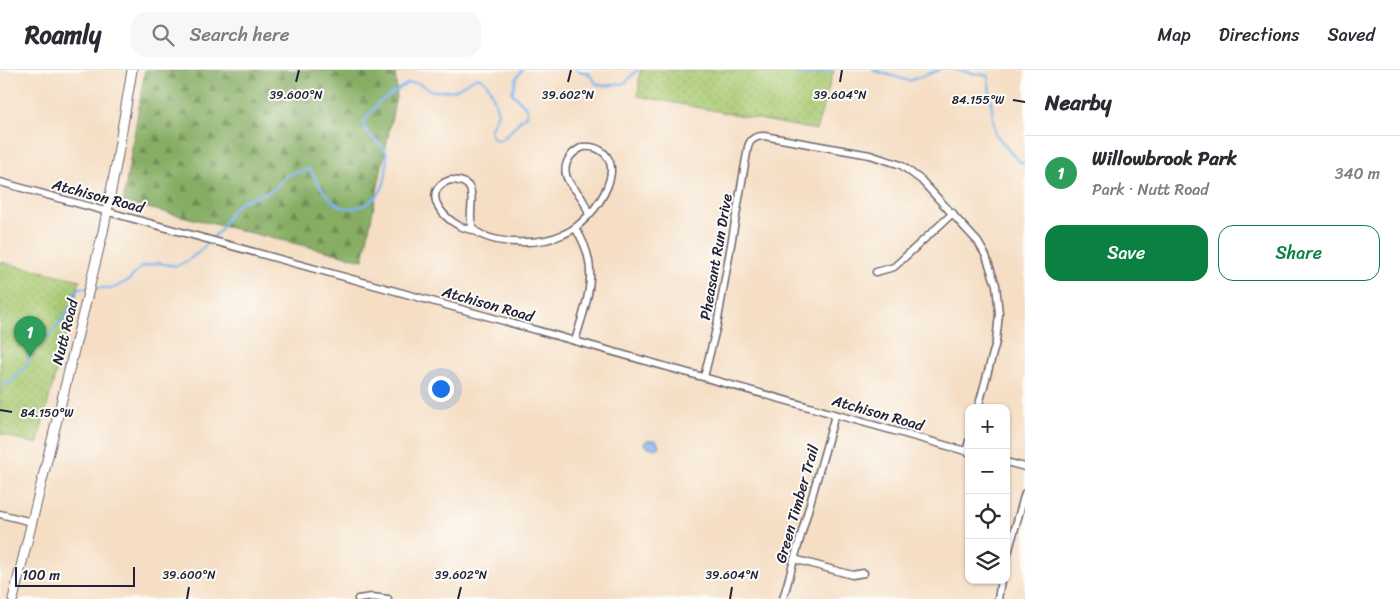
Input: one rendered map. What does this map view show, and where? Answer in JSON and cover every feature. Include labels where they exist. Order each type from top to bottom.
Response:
[{"type":"street","name":"Nutt Road","points":[[13,599],[108,212],[132,70]]},
{"type":"street","name":"Pheasant Run Drive","points":[[704,377],[717,325],[750,141],[758,136],[764,136],[845,150],[889,160],[921,180],[953,213]]},
{"type":"street","points":[[474,230],[462,228],[438,209],[436,197],[438,189],[445,182],[455,180],[462,182],[471,192],[473,202],[470,220],[478,234],[493,239],[519,242],[556,237],[575,228],[589,215],[595,208],[603,195],[611,175],[612,167],[607,156],[601,151],[589,147],[576,150],[565,166],[567,179],[582,199],[589,215]]},
{"type":"street","name":"Atchison Road","points":[[0,182],[965,450]]},
{"type":"street","points":[[876,272],[894,267],[953,213],[978,242],[986,256],[996,284],[999,320],[996,342],[979,404]]},
{"type":"street","points":[[575,228],[584,242],[589,256],[592,276],[590,290],[575,341]]},
{"type":"street","name":"Green Timber Trail","points":[[783,599],[835,415]]},
{"type":"street","points":[[1010,463],[1025,468]]},
{"type":"street","points":[[1010,546],[1025,493]]},
{"type":"street","points":[[0,514],[32,522]]},
{"type":"street","points":[[794,560],[852,575],[864,572]]},
{"type":"street","points":[[998,599],[1000,584]]},
{"type":"street","points":[[358,599],[372,597],[388,599]]},
{"type":"green space","points":[[145,70],[395,70],[397,92],[363,260],[123,202]]},
{"type":"green space","points":[[640,70],[834,70],[816,130],[638,96]]},
{"type":"green space","points":[[0,262],[80,280],[37,444],[0,434]]},
{"type":"water","points":[[647,440],[656,440],[659,445],[658,448],[645,446],[644,444]]},
{"type":"waterway","points":[[0,384],[9,384],[23,369],[31,354],[34,340],[49,336],[76,299],[75,292],[80,288],[114,288],[129,280],[141,267],[158,263],[177,266],[187,261],[199,252],[221,229],[232,210],[242,201],[274,189],[287,175],[309,169],[328,196],[335,203],[347,208],[359,207],[370,202],[379,193],[383,185],[387,168],[387,157],[385,149],[368,133],[363,123],[378,103],[408,83],[418,83],[432,91],[444,91],[455,90],[477,77],[482,79],[489,86],[498,113],[490,130],[493,138],[499,141],[526,116],[527,108],[512,93],[517,77],[522,70]]},
{"type":"waterway","points":[[576,70],[588,73],[597,84],[603,86],[625,83],[637,70]]},
{"type":"waterway","points":[[793,70],[799,76],[834,70]]},
{"type":"waterway","points":[[873,70],[909,81],[939,70]]},
{"type":"waterway","points":[[957,70],[988,76],[995,133],[1010,152],[1020,162],[1025,163]]},
{"type":"place","name":"Willowbrook Park","points":[[30,357]]}]
